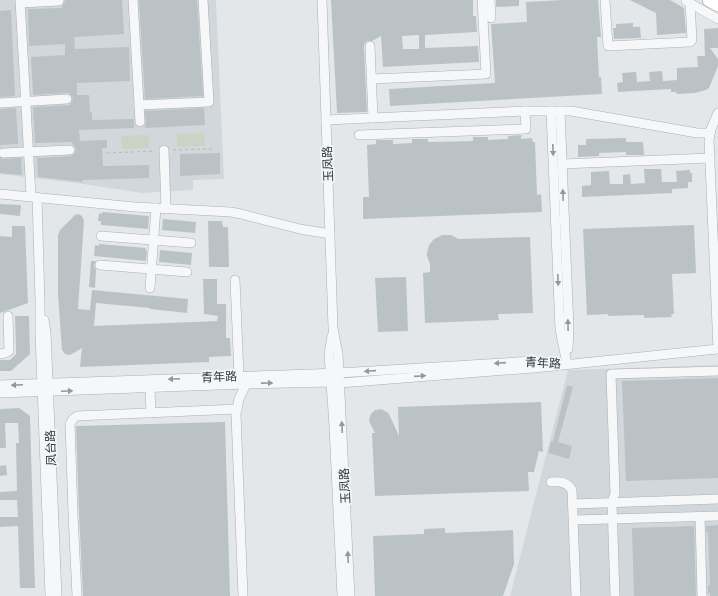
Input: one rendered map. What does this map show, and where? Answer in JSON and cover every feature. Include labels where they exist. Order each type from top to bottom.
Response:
[{"type":"highway","points":[[708,0],[718,5]]},
{"type":"street","points":[[134,0],[140,122]]},
{"type":"street","points":[[139,106],[209,102],[203,0]]},
{"type":"street","name":"玉凤路","points":[[322,0],[334,328],[329,354],[335,377],[350,596]]},
{"type":"street","points":[[372,79],[486,74],[482,0]]},
{"type":"street","points":[[490,0],[491,18]]},
{"type":"street","points":[[606,0],[608,46],[690,42],[692,40],[687,1]]},
{"type":"street","points":[[21,2],[59,1]]},
{"type":"street","points":[[687,1],[718,18]]},
{"type":"street","name":"凤台路","points":[[21,2],[28,152],[34,196],[40,301],[46,332],[45,387],[50,596]]},
{"type":"street","points":[[370,46],[373,118]]},
{"type":"street","points":[[0,103],[67,99]]},
{"type":"street","points":[[326,120],[525,111],[571,111],[697,133],[710,133]]},
{"type":"street","points":[[359,135],[526,128],[525,111]]},
{"type":"street","points":[[556,111],[562,164],[569,329],[566,364]]},
{"type":"street","points":[[556,111],[560,329],[566,364]]},
{"type":"street","points":[[562,164],[710,158],[710,133],[718,113]]},
{"type":"street","points":[[443,115],[444,132]]},
{"type":"street","points":[[3,153],[70,150]]},
{"type":"street","points":[[164,150],[166,209]]},
{"type":"street","name":"青年路","points":[[0,385],[150,388],[246,384],[533,360],[566,364],[718,349],[710,158]]},
{"type":"street","points":[[0,194],[34,196],[106,205],[236,213],[300,229],[330,234]]},
{"type":"street","points":[[150,288],[156,208]]},
{"type":"street","points":[[101,236],[191,243]]},
{"type":"street","points":[[100,265],[187,272]]},
{"type":"street","points":[[235,280],[240,376]]},
{"type":"street","points":[[0,354],[9,351],[8,316]]},
{"type":"street","points":[[615,596],[612,502],[615,493],[611,374],[718,370]]},
{"type":"street","name":"青年路","points":[[0,393],[45,387],[240,376],[335,377]]},
{"type":"street","name":"玉凤路","points":[[335,377],[335,434],[342,596]]},
{"type":"street","points":[[243,596],[236,414],[239,399],[246,384]]},
{"type":"street","name":"凤台路","points":[[45,387],[57,596]]},
{"type":"street","points":[[150,388],[151,413]]},
{"type":"street","points":[[77,596],[70,424],[73,419],[77,416],[237,409]]},
{"type":"street","points":[[551,482],[561,482],[570,487],[572,490],[576,596]]},
{"type":"street","points":[[573,504],[718,499]]},
{"type":"street","points":[[700,516],[702,596]]},
{"type":"street","points":[[574,520],[718,516]]},
{"type":"shaded area","points":[[0,0],[216,0],[224,179],[193,180],[193,190],[142,193],[0,174]]},
{"type":"shaded area","points":[[204,133],[205,146],[177,147],[177,134]]},
{"type":"shaded area","points":[[149,135],[149,148],[122,149],[121,136]]},
{"type":"shaded area","points":[[718,365],[718,596],[510,596],[568,370]]},
{"type":"building","points":[[65,0],[122,0],[124,34],[74,37],[75,49],[129,47],[130,81],[77,83],[77,95],[89,95],[92,120],[134,119],[134,128],[79,130],[80,141],[107,140],[107,148],[102,148],[103,166],[149,165],[149,178],[82,180],[82,182],[38,177],[37,158],[71,156],[75,153],[76,149],[72,142],[35,143],[33,107],[70,105],[73,98],[67,93],[33,95],[31,57],[65,55],[65,44],[29,46],[28,9],[62,8]]},
{"type":"building","points":[[139,0],[197,0],[203,96],[145,99]]},
{"type":"building","points":[[331,0],[473,0],[473,16],[476,16],[477,32],[425,35],[425,48],[478,46],[479,62],[383,67],[381,36],[372,41],[367,41],[364,46],[367,112],[337,113]],"holes":[[[419,35],[419,49],[403,49],[402,36]]]},
{"type":"building","points":[[496,0],[519,0],[519,6],[496,7]]},
{"type":"building","points":[[598,0],[601,37],[597,37],[599,77],[601,77],[602,94],[390,106],[389,89],[495,83],[491,24],[527,22],[526,2]]},
{"type":"building","points":[[630,0],[670,0],[684,8],[686,33],[657,35],[656,13]]},
{"type":"building","points":[[11,10],[15,96],[0,97],[0,11]]},
{"type":"building","points":[[633,23],[633,27],[640,27],[641,38],[614,39],[613,28],[616,28],[616,24]]},
{"type":"building","points":[[718,28],[718,48],[710,48],[718,59],[718,66],[709,88],[706,90],[695,93],[677,94],[676,92],[671,92],[671,89],[618,92],[617,83],[623,82],[622,73],[636,72],[637,82],[650,81],[649,72],[662,71],[663,81],[677,80],[677,68],[698,67],[697,56],[705,56],[704,29]]},
{"type":"building","points":[[16,108],[18,144],[0,145],[0,109]]},
{"type":"building","points":[[204,108],[205,125],[145,128],[145,111]]},
{"type":"building","points":[[521,135],[521,139],[532,138],[533,142],[535,142],[537,195],[541,194],[542,212],[363,219],[363,197],[369,197],[367,145],[376,144],[376,140],[393,140],[393,144],[412,143],[412,139],[428,139],[428,142],[473,141],[473,137],[488,137],[488,140],[508,139],[508,136]]},
{"type":"building","points":[[626,138],[626,142],[643,142],[644,155],[626,155],[626,152],[599,153],[599,156],[578,157],[578,145],[586,145],[586,139]]},
{"type":"building","points":[[220,153],[220,174],[180,176],[180,154]]},
{"type":"building","points":[[0,158],[21,158],[22,175],[0,173]]},
{"type":"building","points":[[644,169],[661,169],[662,182],[677,182],[676,171],[690,170],[690,173],[692,173],[692,182],[688,182],[688,188],[672,189],[672,193],[582,197],[582,186],[591,185],[591,172],[609,171],[610,184],[623,184],[623,175],[630,174],[631,184],[645,183]]},
{"type":"building","points":[[0,204],[21,205],[20,216],[0,214]]},
{"type":"building","points":[[102,212],[149,216],[148,229],[101,225],[101,221],[98,221],[99,213],[102,214]]},
{"type":"building","points":[[78,214],[82,216],[84,221],[78,309],[90,310],[92,290],[188,299],[187,313],[96,303],[94,326],[217,321],[218,316],[204,314],[203,279],[217,279],[217,304],[226,304],[226,338],[230,338],[231,356],[209,357],[209,362],[80,367],[82,348],[72,354],[65,354],[62,350],[58,295],[58,235],[60,230],[75,215]]},
{"type":"building","points":[[163,219],[196,222],[195,233],[162,230]]},
{"type":"building","points":[[208,221],[222,221],[223,227],[228,227],[229,267],[209,267]]},
{"type":"building","points":[[694,225],[696,273],[672,274],[674,314],[671,314],[672,317],[644,318],[644,315],[587,315],[583,229]]},
{"type":"building","points":[[12,226],[25,226],[28,303],[0,313],[0,236],[12,237]]},
{"type":"building","points":[[442,235],[451,235],[459,239],[530,237],[533,313],[498,314],[499,320],[425,323],[423,273],[430,272],[430,264],[427,256],[429,245],[434,239]]},
{"type":"building","points":[[99,244],[146,248],[146,261],[94,256],[95,245],[99,246]]},
{"type":"building","points":[[160,250],[192,253],[191,265],[159,262]]},
{"type":"building","points":[[91,261],[96,261],[94,265],[96,270],[95,288],[89,287]]},
{"type":"building","points":[[406,277],[408,331],[378,332],[375,278]]},
{"type":"building","points":[[15,316],[29,316],[30,354],[11,371],[0,371],[0,360],[10,360],[16,354]]},
{"type":"building","points":[[718,378],[718,478],[626,481],[622,381]]},
{"type":"building","points":[[567,385],[573,387],[558,442],[572,446],[569,459],[548,453],[551,441],[553,441]]},
{"type":"building","points":[[541,402],[543,452],[539,451],[534,472],[528,472],[529,491],[375,496],[372,433],[375,433],[369,420],[371,414],[375,410],[381,409],[389,414],[399,436],[398,407]]},
{"type":"building","points":[[19,408],[30,416],[35,588],[20,588],[18,526],[0,527],[0,517],[18,517],[17,500],[0,500],[0,492],[17,491],[16,443],[19,443],[18,423],[5,423],[6,448],[0,448],[0,409]]},
{"type":"building","points":[[225,422],[230,596],[83,596],[76,426]]},
{"type":"building","points":[[6,465],[7,475],[0,476],[0,466]]},
{"type":"building","points":[[718,525],[718,596],[710,596],[710,593],[708,593],[708,585],[710,585],[708,532],[706,532],[706,526]]},
{"type":"building","points":[[694,526],[696,596],[634,596],[632,528]]},
{"type":"building","points":[[445,528],[445,533],[513,530],[514,564],[503,596],[375,596],[373,536],[424,534],[424,529]]}]
